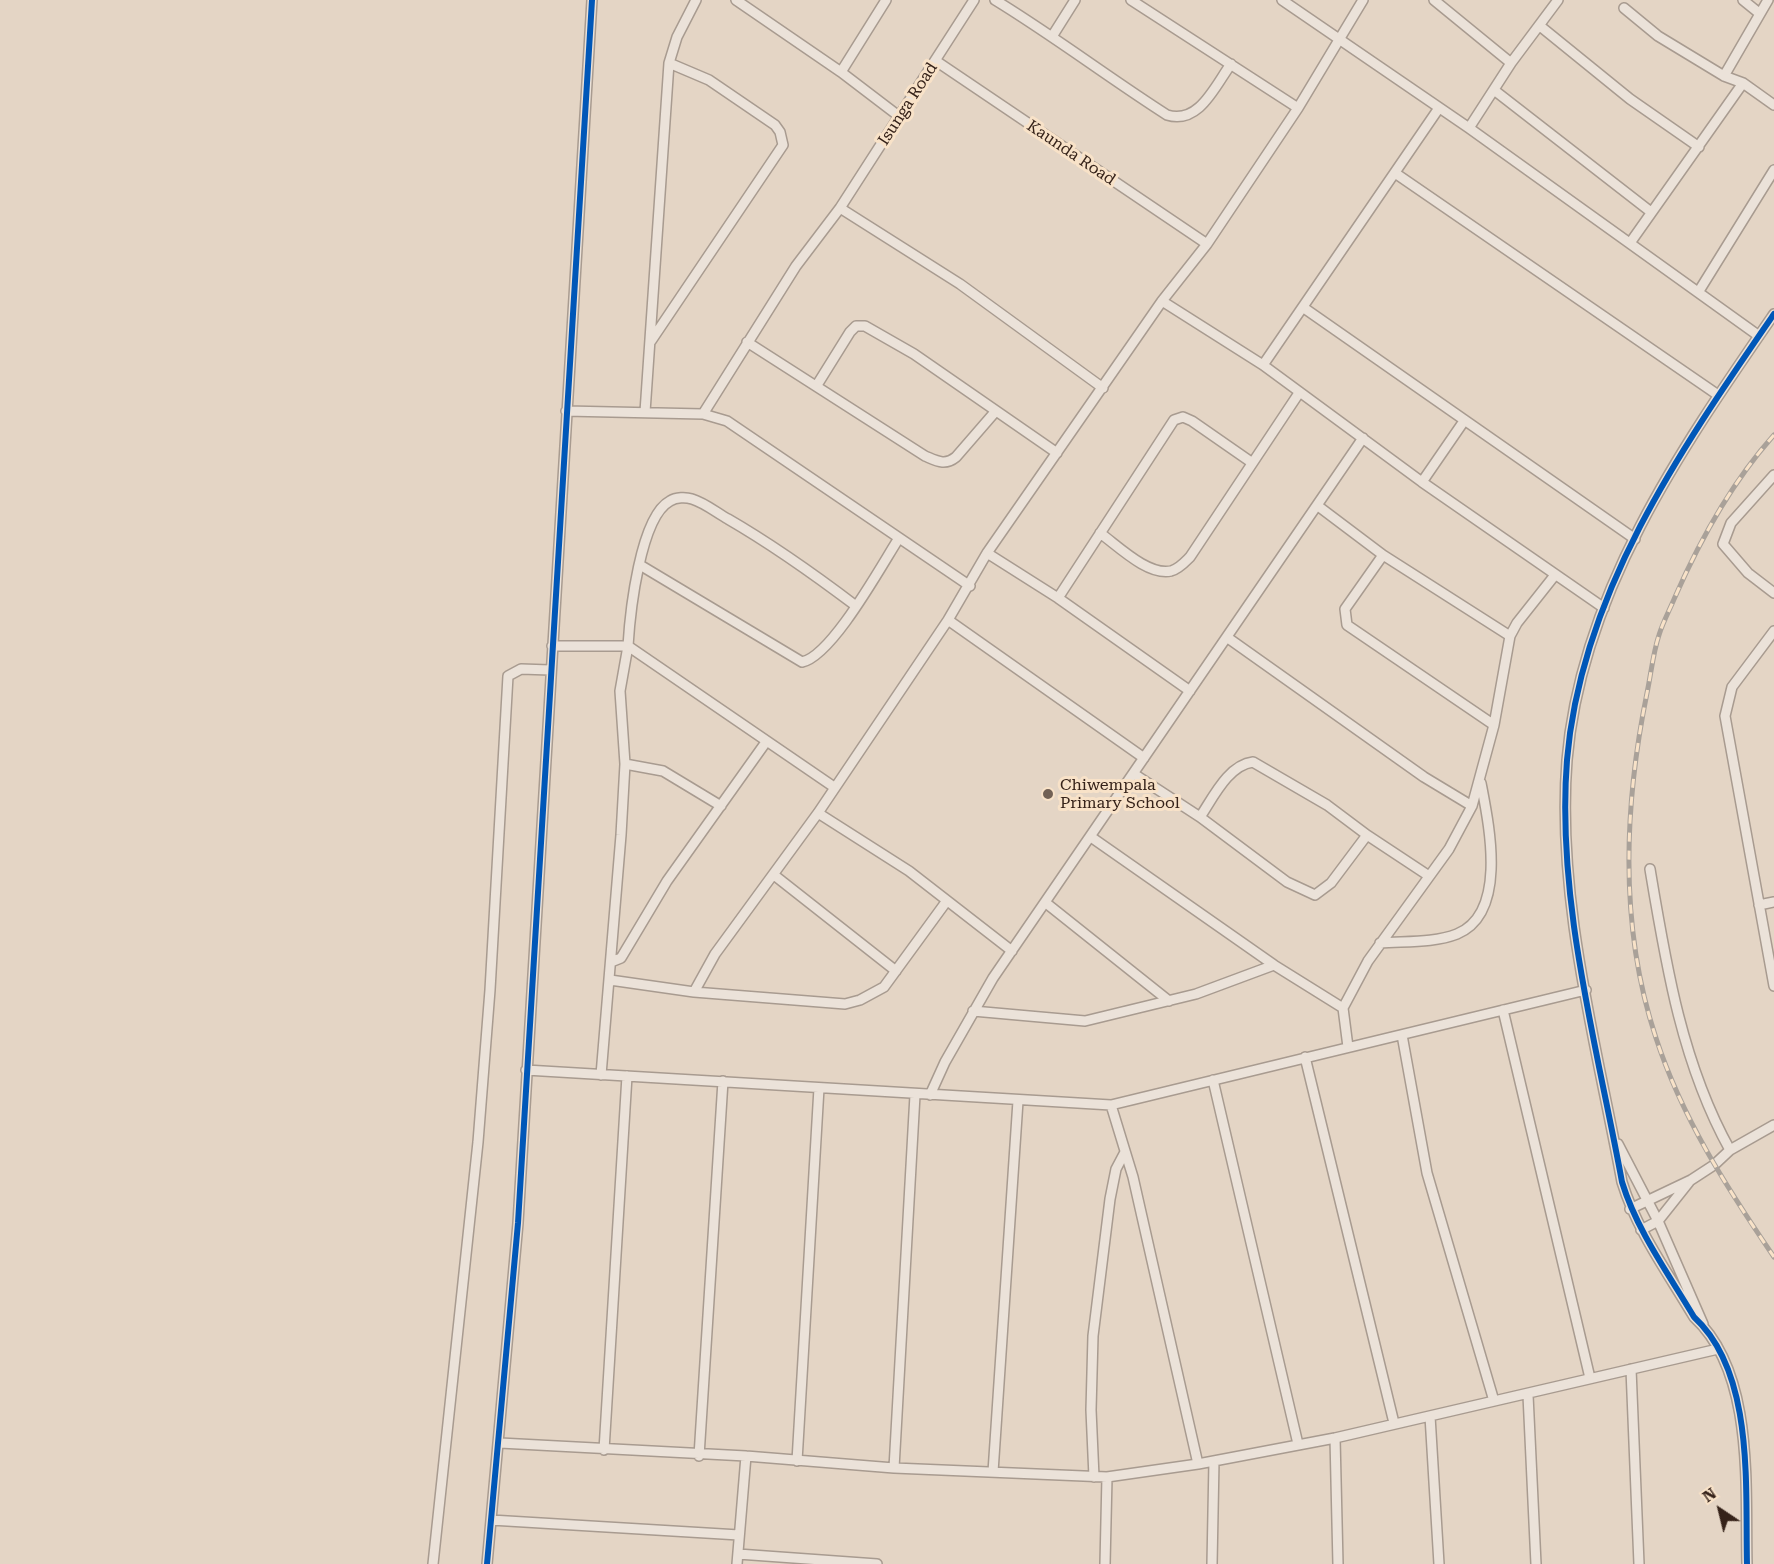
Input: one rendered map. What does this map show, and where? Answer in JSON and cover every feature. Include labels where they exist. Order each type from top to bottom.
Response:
[{"type":"street","points":[[487,1564],[494,1471],[500,1443],[518,1223],[591,0]]},
{"type":"street","points":[[645,412],[669,63],[677,37],[696,0]]},
{"type":"street","points":[[736,0],[841,72],[900,117]]},
{"type":"street","points":[[841,72],[886,0]]},
{"type":"street","name":"Isunga Road","points":[[703,414],[796,266],[840,208],[975,0]]},
{"type":"street","points":[[994,0],[1053,35],[1112,80],[1177,119],[1195,112],[1231,64]]},
{"type":"street","points":[[1053,35],[1075,0]]},
{"type":"street","points":[[1131,0],[1298,108]]},
{"type":"street","points":[[1282,0],[1469,128],[1700,291],[1759,336]]},
{"type":"street","points":[[694,992],[715,954],[818,813],[948,620],[970,586],[987,553],[1162,301],[1207,244],[1298,108],[1363,0]]},
{"type":"street","points":[[1434,0],[1511,63]]},
{"type":"street","points":[[1469,128],[1511,63],[1558,0]]},
{"type":"street","points":[[1743,0],[1759,13]]},
{"type":"street","points":[[1724,76],[1767,0]]},
{"type":"street","points":[[1624,8],[1658,36],[1724,76],[1743,83],[1774,105]]},
{"type":"street","points":[[1540,26],[1630,99],[1700,147]]},
{"type":"street","name":"Kaunda Road","points":[[936,61],[1207,244]]},
{"type":"street","points":[[651,340],[783,145],[780,132],[775,125],[709,80],[669,63]]},
{"type":"street","points":[[1630,243],[1743,83]]},
{"type":"street","points":[[1494,90],[1651,212]]},
{"type":"street","points":[[1263,366],[1439,108]]},
{"type":"street","points":[[1700,291],[1774,170]]},
{"type":"street","points":[[1395,174],[1524,260],[1718,395]]},
{"type":"street","points":[[840,208],[960,284],[1103,388]]},
{"type":"street","points":[[1162,301],[1263,366],[1422,482],[1604,608]]},
{"type":"street","points":[[1304,308],[1635,539]]},
{"type":"street","points":[[1747,1564],[1741,1419],[1737,1393],[1718,1349],[1703,1325],[1694,1317],[1641,1230],[1630,1209],[1622,1182],[1616,1139],[1575,928],[1568,864],[1567,771],[1577,694],[1604,608],[1635,539],[1696,427],[1774,315]]},
{"type":"street","points":[[817,385],[849,332],[856,326],[865,326],[914,354],[1057,453]]},
{"type":"street","points":[[747,342],[925,456],[943,463],[956,457],[995,412]]},
{"type":"street","points":[[1100,533],[1149,567],[1172,570],[1190,557],[1299,393]]},
{"type":"street","points":[[566,411],[703,414],[728,421],[970,586]]},
{"type":"street","points":[[1058,598],[1174,420],[1183,417],[1192,421],[1251,462]]},
{"type":"street","points":[[1422,482],[1464,421]]},
{"type":"street","points":[[930,1095],[973,1011],[1012,951],[1363,438]]},
{"type":"street","points":[[1774,475],[1731,523],[1723,544],[1748,573],[1774,593]]},
{"type":"street","points":[[601,1075],[625,764],[621,691],[628,646],[630,611],[645,536],[658,513],[669,501],[692,498],[800,564],[856,606]]},
{"type":"street","points":[[1318,506],[1383,555],[1510,636]]},
{"type":"street","points":[[640,565],[802,662],[818,656],[856,606],[899,538]]},
{"type":"street","points":[[987,553],[1058,598],[1190,691]]},
{"type":"street","points":[[1383,555],[1345,609],[1347,625],[1494,725]]},
{"type":"street","points":[[1348,1047],[1343,1008],[1380,943],[1462,828],[1481,780],[1494,725],[1510,636],[1517,623],[1555,575]]},
{"type":"street","points":[[948,620],[1144,758]]},
{"type":"street","points":[[1774,631],[1732,687],[1725,716],[1774,986]]},
{"type":"street","points":[[1228,638],[1424,777],[1472,806]]},
{"type":"street","points":[[552,646],[628,646],[834,788]]},
{"type":"street","points":[[434,1564],[490,990],[508,676],[521,669],[550,670]]},
{"type":"street","points":[[611,962],[621,958],[667,881],[766,742]]},
{"type":"street","points":[[1200,817],[1234,770],[1244,763],[1253,762],[1327,805],[1429,876]]},
{"type":"street","points":[[625,764],[663,771],[721,806]]},
{"type":"street","points":[[1134,774],[1200,817],[1287,882],[1315,895],[1331,883],[1367,835]]},
{"type":"street","points":[[1380,943],[1455,935],[1475,924],[1483,912],[1490,886],[1490,848],[1481,780]]},
{"type":"street","points":[[818,813],[909,871],[1012,951]]},
{"type":"street","points":[[1091,837],[1274,965],[1343,1008]]},
{"type":"street","points":[[1650,869],[1663,948],[1692,1062],[1710,1114],[1730,1150]]},
{"type":"street","points":[[774,875],[896,971]]},
{"type":"street","points":[[610,981],[694,992],[845,1004],[876,993],[896,971],[946,902]]},
{"type":"street","points":[[1759,905],[1774,902]]},
{"type":"street","points":[[1046,903],[1169,1001]]},
{"type":"street","points":[[973,1011],[1085,1021],[1169,1001],[1274,965]]},
{"type":"street","points":[[526,1070],[1112,1105],[1586,990]]},
{"type":"street","points":[[1503,1011],[1590,1378]]},
{"type":"street","points":[[1402,1035],[1427,1173],[1494,1401]]},
{"type":"street","points":[[1305,1057],[1394,1424]]},
{"type":"street","points":[[604,1450],[627,1076]]},
{"type":"street","points":[[1213,1080],[1298,1444]]},
{"type":"street","points":[[699,1456],[723,1081]]},
{"type":"street","points":[[797,1461],[819,1088]]},
{"type":"street","points":[[894,1468],[915,1095]]},
{"type":"street","points":[[993,1473],[1018,1101]]},
{"type":"street","points":[[1112,1105],[1136,1187],[1198,1464]]},
{"type":"street","points":[[1630,1209],[1691,1180],[1714,1165],[1730,1150],[1774,1125]]},
{"type":"street","points":[[1616,1139],[1658,1221],[1700,1313],[1703,1325]]},
{"type":"street","points":[[1094,1477],[1091,1410],[1093,1336],[1110,1199],[1116,1169],[1125,1152]]},
{"type":"street","points":[[1641,1230],[1658,1221],[1691,1180]]},
{"type":"street","points":[[500,1443],[699,1456],[746,1456],[894,1468],[1107,1477],[1198,1464],[1335,1438],[1528,1395],[1590,1378],[1718,1349]]},
{"type":"street","points":[[1631,1369],[1639,1564]]},
{"type":"street","points":[[1528,1395],[1536,1564]]},
{"type":"street","points":[[1430,1416],[1439,1564]]},
{"type":"street","points":[[1335,1438],[1338,1564]]},
{"type":"street","points":[[746,1456],[737,1559],[877,1564]]},
{"type":"street","points":[[1212,1564],[1214,1461]]},
{"type":"street","points":[[1105,1564],[1107,1477]]},
{"type":"street","points":[[491,1520],[739,1535]]},
{"type":"railway","points":[[1774,435],[1744,472],[1718,512],[1695,554],[1661,630],[1639,736],[1630,823],[1629,866],[1631,910],[1644,996],[1667,1068],[1707,1152],[1774,1257]]},
{"type":"cycle path","points":[[487,1564],[518,1223],[592,0]]},
{"type":"cycle path","points":[[1747,1564],[1743,1433],[1728,1369],[1714,1341],[1694,1317],[1654,1251],[1636,1218],[1622,1182],[1581,972],[1567,865],[1565,812],[1567,760],[1576,698],[1592,639],[1614,581],[1671,470],[1774,314]]},
{"type":"place","name":"Chiwempala Primary School","points":[[1048,794]]}]
